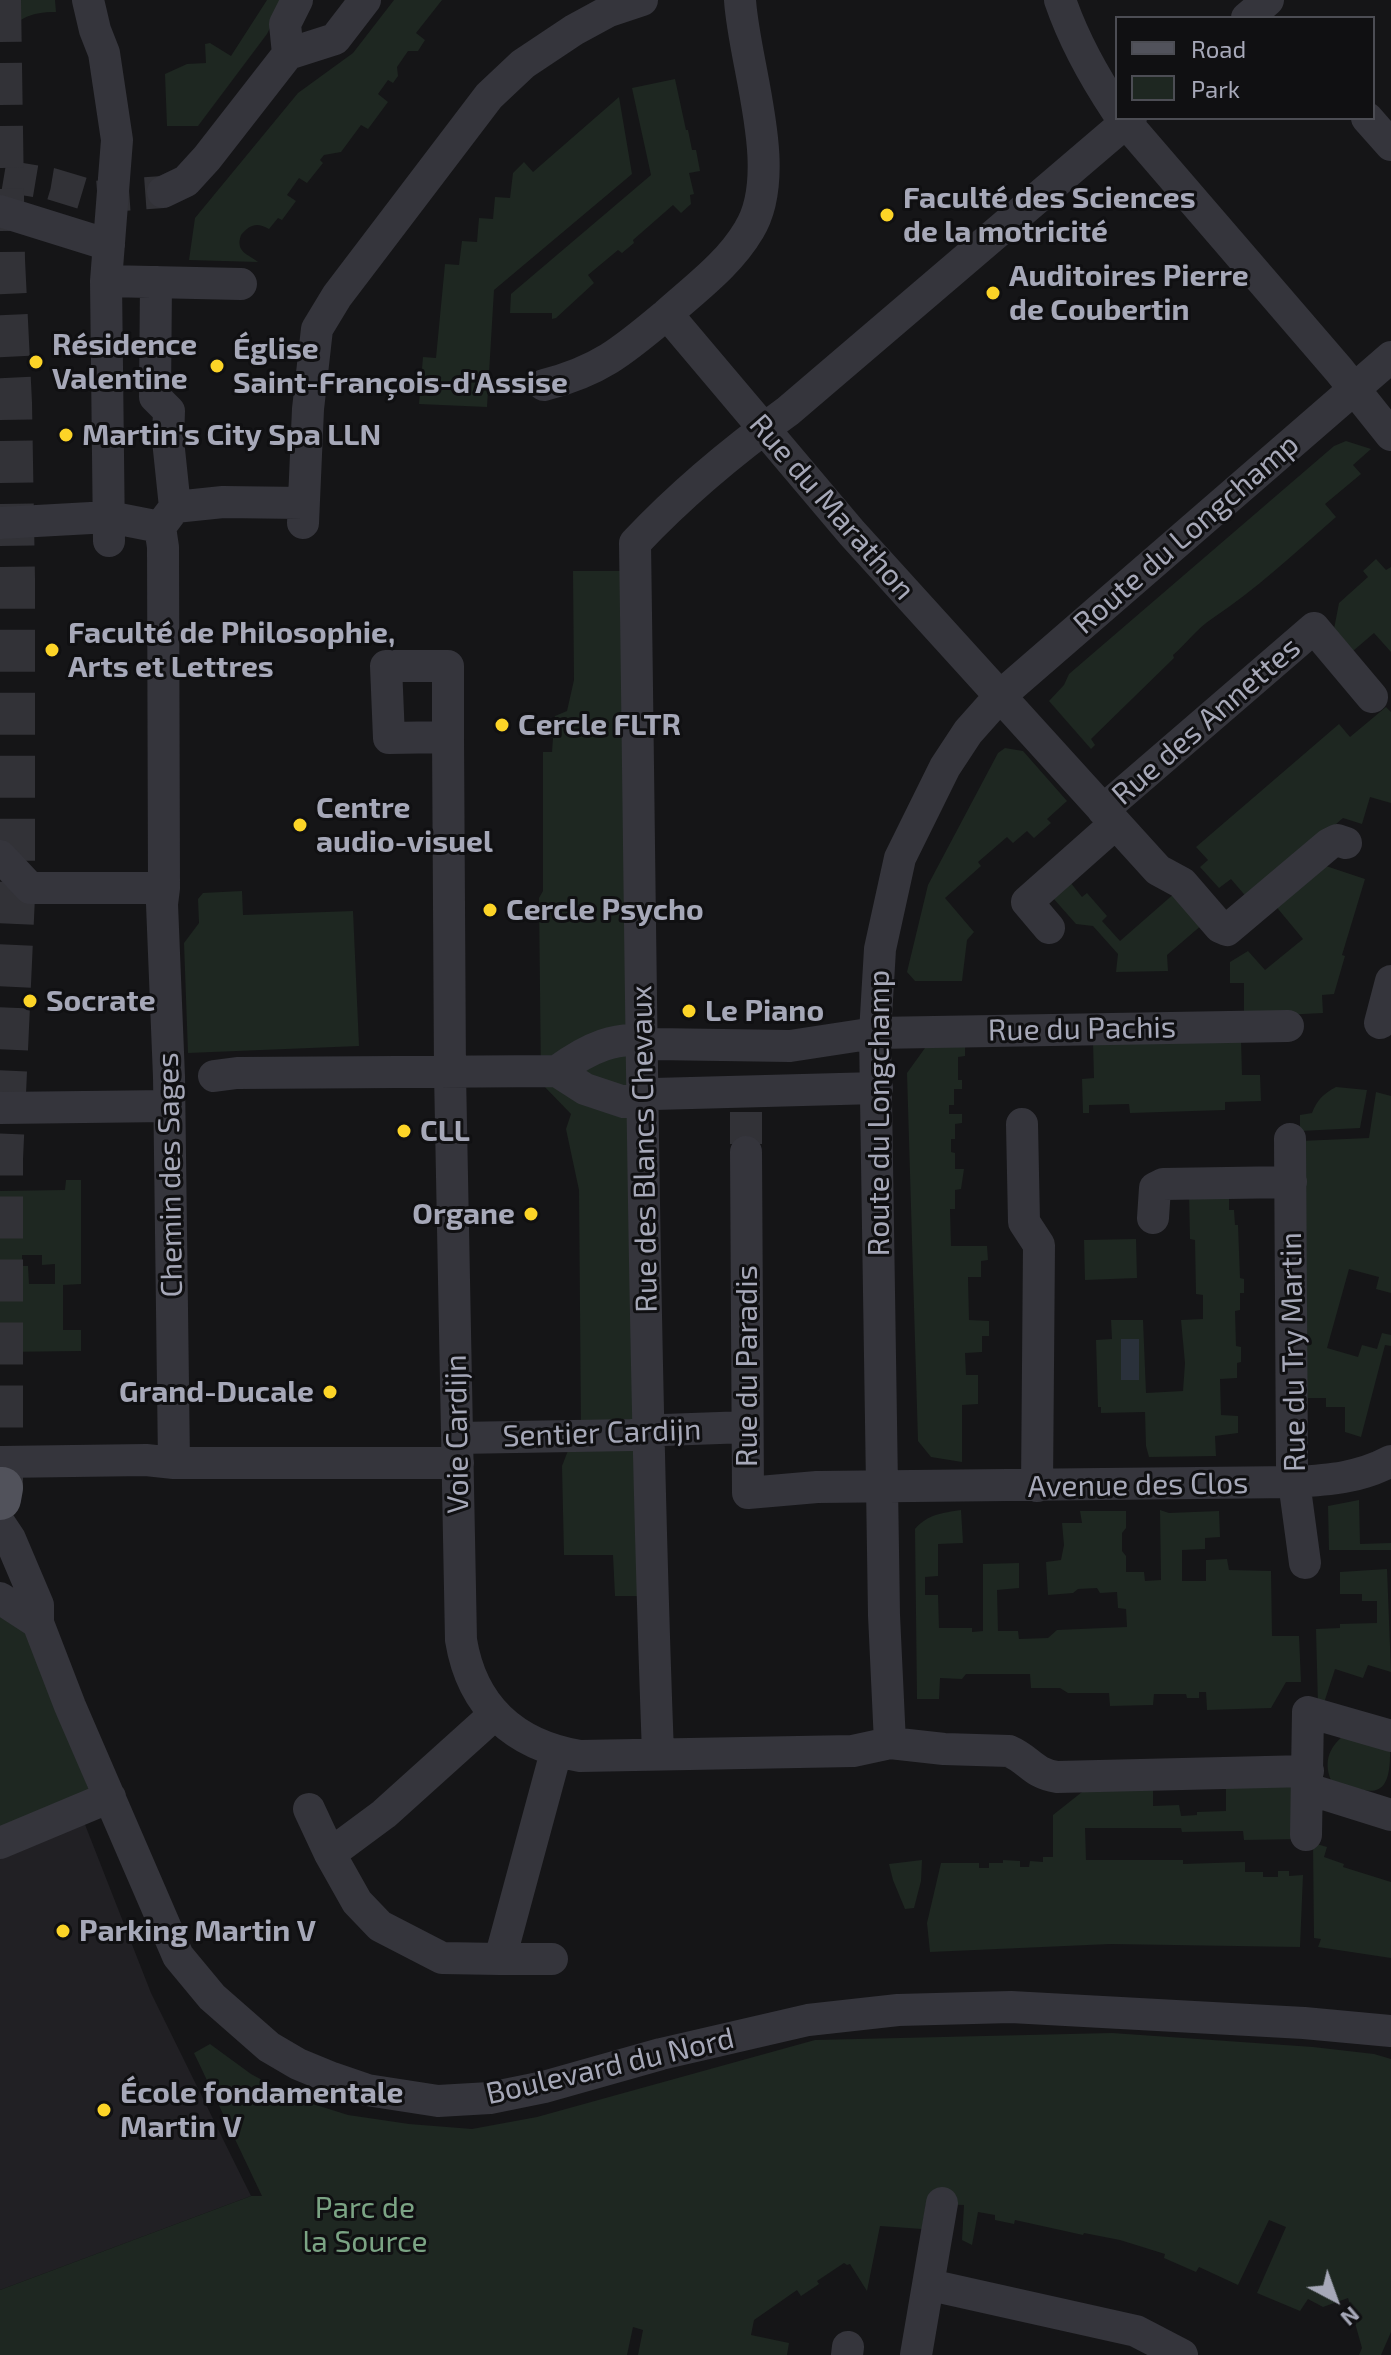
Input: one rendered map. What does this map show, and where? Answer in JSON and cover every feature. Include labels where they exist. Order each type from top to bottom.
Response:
[{"type":"street","points":[[88,0],[104,53],[117,140],[106,281],[97,518]]},
{"type":"street","points":[[288,54],[285,24],[297,0]]},
{"type":"street","points":[[163,192],[186,181],[207,158],[288,54],[335,39],[365,0]]},
{"type":"street","points":[[0,523],[97,518],[160,532],[223,502],[303,513],[308,409],[317,329],[337,296],[489,96],[523,64],[574,30],[609,11],[642,0]]},
{"type":"street","points":[[544,385],[573,378],[606,363],[724,264],[751,228],[765,184],[751,66],[742,33],[740,0]]},
{"type":"street","points":[[1060,0],[1072,34],[1094,77],[1115,105]]},
{"type":"street","points":[[1249,16],[1267,0],[1280,16]]},
{"type":"street","points":[[763,429],[963,263],[1121,120]]},
{"type":"street","points":[[1127,120],[1391,435]]},
{"type":"street","points":[[1369,120],[1391,145]]},
{"type":"street","points":[[0,211],[109,245]]},
{"type":"street","points":[[106,281],[241,284]]},
{"type":"street","name":"Chemin des Sages","points":[[156,282],[155,397],[169,411],[160,532],[162,904],[169,1077],[161,1355],[174,1463]]},
{"type":"street","name":"Rue du Marathon","points":[[667,314],[852,533],[1158,870],[1182,883],[1220,927],[1227,930],[1329,844],[1337,840],[1346,843]]},
{"type":"street","name":"Route du Longchamp","points":[[890,1743],[884,1615],[875,1033],[880,949],[900,858],[945,767],[968,732],[1000,696],[1391,357]]},
{"type":"street","name":"Rue des Blancs Chevaux","points":[[658,1754],[649,1433],[635,543],[660,517],[763,429]]},
{"type":"street","name":"Rue des Annettes","points":[[1049,928],[1027,902],[1109,817],[1314,628],[1372,697]]},
{"type":"street","name":"Voie Cardijn","points":[[448,737],[450,1073],[461,1640],[471,1678],[495,1714],[523,1737],[556,1752],[580,1756],[853,1751],[890,1743],[1009,1751],[1038,1772],[1057,1777],[1308,1780],[1391,1815]]},
{"type":"street","points":[[0,856],[30,888],[164,888]]},
{"type":"street","points":[[1380,1023],[1391,981]]},
{"type":"street","name":"Rue du Pachis","points":[[875,1033],[1288,1026]]},
{"type":"street","name":"Chemin des Sages","points":[[214,1076],[237,1073],[557,1071],[578,1056],[616,1040],[642,1040],[654,1044],[790,1046],[875,1033]]},
{"type":"street","points":[[742,1046],[745,1102]]},
{"type":"street","points":[[557,1071],[585,1089],[624,1102],[654,1094],[745,1102],[877,1088]]},
{"type":"street","points":[[0,1108],[168,1106]]},
{"type":"street","points":[[1022,1124],[1024,1222],[1039,1245],[1037,1486]]},
{"type":"street","name":"Rue du Try Martin","points":[[1290,1139],[1294,1482],[1305,1563]]},
{"type":"street","name":"Rue du Paradis","points":[[746,1152],[748,1493],[817,1487],[882,1487]]},
{"type":"street","points":[[1153,1218],[1155,1188],[1163,1184],[1291,1182]]},
{"type":"street","name":"Sentier Cardijn","points":[[0,1493],[146,1460],[174,1463],[458,1451],[747,1427]]},
{"type":"street","name":"Avenue des Clos","points":[[882,1487],[1342,1480],[1391,1461]]},
{"type":"street","name":"Boulevard du Nord","points":[[0,1493],[10,1539],[38,1605],[38,1623],[70,1706],[137,1856],[167,1935],[191,1975],[212,1997],[269,2047],[298,2064],[367,2090],[438,2101],[490,2098],[553,2085],[661,2054],[808,2020],[898,2010],[1011,2007],[1304,2023],[1391,2031]]},
{"type":"street","points":[[0,1598],[38,1623]]},
{"type":"street","points":[[1306,1835],[1308,1712],[1391,1736]]},
{"type":"street","points":[[330,1854],[384,1814],[495,1714]]},
{"type":"street","points":[[500,1959],[556,1752]]},
{"type":"street","points":[[0,1843],[110,1797]]},
{"type":"street","points":[[309,1809],[357,1902],[380,1926],[442,1958],[552,1959]]},
{"type":"street","name":"Boulevard du Nord","points":[[1304,2023],[1391,2016]]},
{"type":"street","points":[[916,2355],[942,2203]]},
{"type":"street","points":[[930,2285],[1136,2331],[1182,2355]]},
{"type":"shaded area","points":[[1121,1339],[1139,1339],[1139,1380],[1121,1380]]},
{"type":"shaded area","name":"École fondamentale Martin V","points":[[84,1822],[151,1993],[251,2196],[0,2290],[0,1858]]},
{"type":"green space","points":[[0,0],[55,0],[56,12],[24,18],[0,42]]},
{"type":"green space","points":[[267,0],[284,0],[267,34],[198,126],[167,126],[165,74],[187,64],[206,63],[205,44],[210,43],[231,56]]},
{"type":"green space","points":[[394,0],[442,0],[416,33],[425,40],[418,51],[408,51],[397,67],[398,76],[393,83],[388,80],[378,94],[388,102],[368,129],[361,125],[341,152],[324,155],[320,160],[323,163],[307,183],[299,178],[287,195],[296,201],[282,220],[278,218],[269,229],[261,225],[251,226],[241,235],[241,249],[258,262],[189,260],[195,218],[298,93],[353,53]]},
{"type":"green space","points":[[675,79],[686,130],[692,150],[696,150],[700,171],[689,173],[694,194],[690,195],[691,204],[681,213],[673,205],[622,253],[618,250],[588,275],[594,283],[556,318],[552,319],[552,313],[510,313],[511,294],[651,175],[632,88]]},
{"type":"green space","points":[[619,97],[632,174],[494,290],[487,407],[419,404],[423,357],[436,358],[445,264],[459,265],[462,241],[477,242],[479,218],[493,219],[495,197],[510,198],[513,173],[524,162],[533,172]]},
{"type":"green space","points":[[1346,441],[1371,449],[1353,465],[1361,474],[1325,504],[1336,517],[1197,631],[1173,655],[1174,658],[1091,739],[1095,745],[1091,749],[1049,701],[1064,685],[1069,674],[1334,446]]},
{"type":"green space","points":[[1376,559],[1386,570],[1391,567],[1391,652],[1374,633],[1353,651],[1334,629],[1339,603],[1368,577],[1363,571]]},
{"type":"green space","points":[[573,571],[623,571],[642,1596],[615,1596],[613,1555],[564,1555],[562,1466],[571,1443],[581,1430],[579,1190],[566,1129],[571,1114],[541,1083],[539,898],[543,891],[543,752],[552,752],[553,738],[549,737],[555,716],[567,711],[574,680]]},
{"type":"green space","points":[[1386,707],[1391,712],[1391,803],[1370,797],[1362,824],[1343,818],[1249,900],[1231,879],[1219,888],[1200,867],[1208,860],[1196,847],[1339,724],[1350,737]]},
{"type":"green space","points":[[1005,748],[1023,751],[1067,801],[1047,819],[1051,823],[1034,838],[1027,831],[1013,843],[1007,837],[978,862],[981,866],[945,898],[974,932],[967,940],[962,981],[915,981],[907,972],[928,885],[998,753]]},
{"type":"green space","points":[[1320,864],[1365,879],[1342,955],[1345,956],[1334,994],[1322,995],[1323,1013],[1244,1017],[1244,983],[1230,983],[1230,962],[1248,951],[1265,970],[1303,939],[1274,904]]},
{"type":"green space","points":[[1070,882],[1082,897],[1087,893],[1107,916],[1102,921],[1120,941],[1176,892],[1203,924],[1167,955],[1168,971],[1116,972],[1118,954],[1093,926],[1076,924],[1053,898]]},
{"type":"green space","points":[[242,891],[243,915],[353,911],[359,1046],[188,1053],[184,943],[199,923],[198,899],[203,893]]},
{"type":"green space","points":[[1241,1040],[1242,1075],[1260,1075],[1261,1101],[1225,1102],[1225,1110],[1130,1113],[1129,1104],[1089,1105],[1089,1113],[1083,1113],[1082,1079],[1094,1078],[1093,1042]]},
{"type":"green space","points":[[965,1045],[965,1056],[958,1057],[958,1080],[962,1080],[962,1089],[954,1089],[954,1105],[949,1105],[949,1114],[962,1114],[962,1123],[955,1124],[951,1152],[955,1153],[955,1169],[964,1169],[961,1189],[955,1190],[955,1209],[950,1209],[951,1246],[987,1246],[988,1260],[981,1261],[981,1277],[968,1277],[969,1320],[989,1321],[989,1336],[982,1336],[982,1352],[965,1353],[966,1375],[978,1375],[978,1404],[962,1405],[962,1462],[931,1457],[918,1441],[907,1073],[925,1048]]},
{"type":"green space","points":[[1336,1087],[1367,1090],[1360,1128],[1300,1131],[1300,1115],[1312,1113],[1321,1098]]},
{"type":"green space","points":[[1376,1092],[1391,1096],[1391,1293],[1376,1289],[1379,1277],[1349,1269],[1327,1348],[1358,1357],[1362,1345],[1377,1349],[1382,1333],[1391,1335],[1391,1346],[1385,1345],[1361,1437],[1345,1432],[1345,1407],[1326,1407],[1326,1398],[1308,1398],[1307,1407],[1300,1141],[1369,1138]]},
{"type":"green space","points":[[66,1180],[81,1180],[81,1284],[63,1285],[63,1330],[81,1330],[81,1351],[0,1352],[0,1191],[65,1190]],"holes":[[[22,1255],[42,1255],[42,1265],[55,1264],[55,1284],[29,1284],[28,1266],[22,1266]]]},
{"type":"green space","points":[[1229,1190],[1229,1210],[1234,1210],[1235,1225],[1238,1225],[1240,1278],[1244,1279],[1244,1293],[1240,1293],[1240,1310],[1235,1311],[1236,1346],[1241,1347],[1241,1362],[1237,1363],[1237,1378],[1220,1379],[1221,1415],[1238,1416],[1238,1433],[1215,1436],[1216,1456],[1149,1457],[1145,1412],[1101,1413],[1101,1407],[1098,1407],[1096,1340],[1112,1339],[1111,1320],[1143,1320],[1146,1393],[1183,1391],[1185,1363],[1181,1320],[1203,1319],[1203,1295],[1196,1294],[1195,1240],[1190,1239],[1189,1191]]},
{"type":"green space","points":[[1136,1239],[1137,1278],[1085,1280],[1084,1240]]},
{"type":"green space","points":[[1359,1500],[1360,1544],[1391,1543],[1391,1550],[1329,1550],[1328,1506]]},
{"type":"green space","points":[[961,1510],[963,1543],[938,1544],[938,1576],[925,1577],[925,1595],[938,1595],[939,1628],[983,1631],[983,1564],[1019,1563],[1019,1588],[997,1590],[998,1631],[1018,1631],[1019,1639],[1048,1638],[1057,1630],[1127,1627],[1126,1609],[1118,1608],[1117,1592],[1100,1593],[1097,1588],[1048,1595],[1046,1562],[1061,1560],[1064,1545],[1062,1523],[1082,1523],[1080,1511],[1126,1511],[1122,1551],[1126,1556],[1126,1572],[1144,1572],[1145,1581],[1161,1580],[1160,1510],[1169,1513],[1219,1511],[1220,1537],[1205,1538],[1205,1549],[1182,1550],[1182,1581],[1206,1581],[1206,1560],[1227,1559],[1229,1570],[1271,1571],[1272,1636],[1299,1636],[1301,1682],[1286,1682],[1271,1708],[1207,1710],[1206,1692],[1199,1692],[1199,1698],[1187,1698],[1186,1694],[1154,1694],[1153,1705],[1110,1706],[1109,1693],[1068,1693],[1060,1688],[1031,1688],[1030,1674],[966,1674],[962,1679],[940,1678],[939,1699],[917,1699],[915,1529],[930,1517]]},
{"type":"green space","points":[[1387,1569],[1391,1672],[1368,1665],[1363,1678],[1335,1669],[1323,1706],[1318,1706],[1316,1629],[1340,1628],[1340,1624],[1377,1623],[1377,1601],[1362,1601],[1362,1594],[1340,1594],[1340,1572]]},
{"type":"green space","points":[[0,1610],[23,1629],[37,1655],[89,1790],[0,1858]]},
{"type":"green space","points":[[1346,1734],[1390,1751],[1389,1769],[1381,1788],[1365,1790],[1331,1780],[1328,1760],[1336,1743]]},
{"type":"green space","points":[[1294,1784],[1300,1839],[1244,1840],[1243,1831],[1085,1828],[1086,1860],[1183,1860],[1183,1864],[1245,1862],[1245,1872],[1263,1872],[1263,1877],[1278,1877],[1278,1871],[1289,1871],[1289,1876],[1303,1875],[1300,1947],[1110,1944],[930,1952],[927,1923],[941,1863],[979,1863],[979,1868],[989,1868],[989,1863],[1003,1863],[1003,1860],[1020,1861],[1020,1867],[1029,1867],[1030,1861],[1043,1862],[1043,1857],[1053,1857],[1053,1815],[1082,1792],[1153,1789],[1153,1806],[1179,1805],[1181,1816],[1226,1811],[1226,1787]]},
{"type":"green space","points":[[1313,1843],[1327,1847],[1324,1857],[1344,1864],[1343,1867],[1391,1882],[1391,1958],[1318,1947],[1321,1939],[1314,1938]]},
{"type":"green space","points":[[922,1860],[921,1881],[914,1908],[905,1909],[889,1864]]},
{"type":"green space","name":"Parc de la Source","points":[[1112,2033],[1313,2047],[1391,2059],[1391,2332],[1381,2355],[1359,2355],[1362,2348],[1348,2298],[1323,2307],[1308,2299],[1300,2311],[1257,2293],[1286,2227],[1269,2220],[1238,2285],[1199,2267],[1196,2272],[1164,2258],[1165,2254],[1120,2240],[1015,2220],[1014,2224],[995,2220],[995,2215],[978,2212],[972,2245],[962,2240],[964,2205],[926,2204],[922,2229],[880,2226],[867,2291],[850,2264],[844,2263],[801,2296],[797,2290],[754,2320],[751,2335],[789,2343],[787,2355],[638,2355],[643,2330],[633,2327],[627,2355],[0,2355],[0,2290],[251,2196],[262,2196],[194,2053],[210,2044],[251,2074],[297,2099],[348,2115],[472,2129],[537,2117],[815,2040]]},
{"type":"tunnel","points":[[0,0],[14,579],[14,896],[2,1159],[2,1488]]},
{"type":"tunnel","points":[[4,176],[52,184],[95,197],[163,192]]},
{"type":"tunnel","points":[[746,1112],[746,1152]]},
{"type":"place","name":"Faculté des Sciences de la motricité","points":[[887,215]]},
{"type":"place","name":"Auditoires Pierre de Coubertin","points":[[993,293]]},
{"type":"place","name":"Résidence Valentine","points":[[36,362]]},
{"type":"place","name":"Église Saint-François-d'Assise","points":[[217,366]]},
{"type":"place","name":"Martin's City Spa LLN","points":[[66,435]]},
{"type":"place","name":"Faculté de Philosophie, Arts et Lettres","points":[[52,650]]},
{"type":"place","name":"Cercle FLTR","points":[[502,725]]},
{"type":"place","name":"Centre audio-visuel","points":[[300,825]]},
{"type":"place","name":"Cercle Psycho","points":[[490,910]]},
{"type":"place","name":"Socrate","points":[[30,1001]]},
{"type":"place","name":"Le Piano","points":[[689,1011]]},
{"type":"place","name":"CLL","points":[[404,1131]]},
{"type":"place","name":"Organe","points":[[531,1214]]},
{"type":"place","name":"Grand-Ducale","points":[[330,1392]]},
{"type":"place","name":"Parking Martin V","points":[[63,1931]]},
{"type":"place","name":"École fondamentale Martin V","points":[[104,2110]]}]
